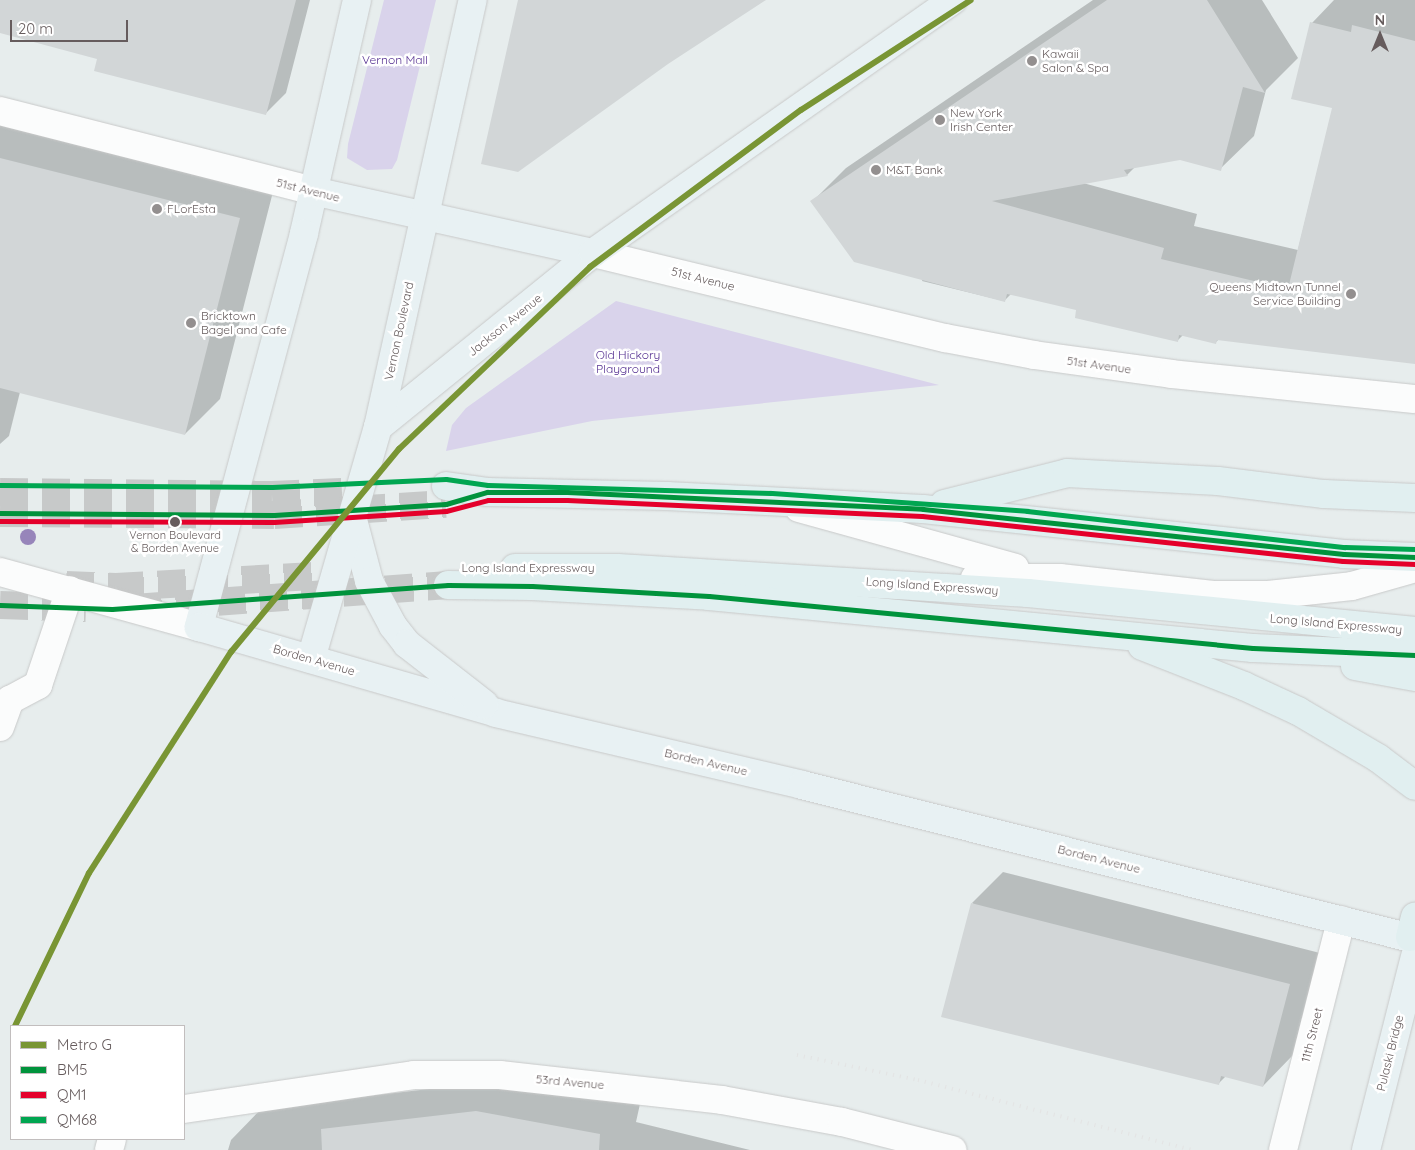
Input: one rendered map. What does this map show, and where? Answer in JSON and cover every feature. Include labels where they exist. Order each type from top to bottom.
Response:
[{"type":"highway","points":[[923,509],[1067,474],[1218,481],[1324,494],[1415,498]]},
{"type":"highway","points":[[446,495],[487,492],[771,500],[923,509],[1026,518],[1344,554],[1415,558]]},
{"type":"highway","points":[[1344,554],[1415,538]]},
{"type":"highway","name":"Long Island Expressway","points":[[1415,631],[1028,593],[810,578],[618,568],[448,576],[532,586],[709,596],[1253,648],[1415,655]]},
{"type":"highway","points":[[1112,634],[1244,686],[1298,712],[1378,758],[1415,786]]},
{"type":"highway","points":[[1253,648],[1415,677]]},
{"type":"main road","points":[[199,627],[313,191],[357,0]]},
{"type":"main road","name":"Vernon Boulevard","points":[[311,659],[378,427],[423,217],[473,0]]},
{"type":"main road","name":"Jackson Avenue","points":[[378,427],[593,253],[953,0]]},
{"type":"main road","name":"51st Avenue","points":[[313,191],[423,217],[593,253]]},
{"type":"main road","points":[[352,516],[369,581],[393,626],[407,644],[496,713]]},
{"type":"main road","name":"Borden Avenue","points":[[199,627],[496,713],[802,784],[1414,937]]},
{"type":"main road","name":"Pulaski Bridge","points":[[1366,1150],[1414,937]]},
{"type":"street","name":"51st Avenue","points":[[0,111],[313,191]]},
{"type":"street","name":"51st Avenue","points":[[593,253],[945,338],[1025,354],[1181,375],[1415,399]]},
{"type":"street","points":[[771,500],[938,548],[1060,578]]},
{"type":"street","points":[[1213,595],[1313,592],[1352,586],[1415,568]]},
{"type":"street","name":"Borden Avenue","points":[[0,572],[199,627]]},
{"type":"street","points":[[810,578],[1060,578],[1213,595],[1341,625]]},
{"type":"street","points":[[1,721],[10,700],[38,685],[70,590]]},
{"type":"street","name":"11th Street","points":[[1283,1150],[1341,920]]},
{"type":"street","name":"53rd Avenue","points":[[185,1109],[414,1075],[500,1075],[722,1100],[842,1122],[952,1150]]},
{"type":"green space","name":"Vernon Mall","points":[[384,0],[436,0],[397,160],[392,169],[367,170],[347,158],[348,144]]},
{"type":"green space","name":"Old Hickory Playground","points":[[616,301],[939,385],[592,421],[446,451],[452,425],[466,408]]},
{"type":"building","points":[[0,0],[296,0],[266,115],[94,71],[97,59],[0,33]]},
{"type":"building","points":[[518,0],[766,0],[668,64],[518,172],[481,164]]},
{"type":"building","points":[[1107,0],[1207,0],[1265,93],[1243,87],[1221,171],[1180,160],[1124,170],[1128,176],[992,201],[1164,248],[1161,259],[1288,289],[1332,108],[1291,99],[1310,22],[1351,32],[1352,25],[1415,41],[1415,364],[1217,340],[1216,344],[1179,335],[1178,342],[1075,318],[1076,310],[1007,294],[1005,302],[854,262],[810,201]]},
{"type":"building","points":[[0,158],[240,218],[185,435],[0,388]]},
{"type":"building","points":[[971,903],[1290,984],[1263,1087],[1221,1076],[1219,1085],[941,1017]]},
{"type":"building","points":[[476,1111],[600,1134],[599,1150],[322,1150],[321,1129]]},
{"type":"tunnel","points":[[0,492],[272,495],[342,492]]},
{"type":"tunnel","points":[[0,513],[274,515],[446,504]]},
{"type":"tunnel","points":[[66,585],[116,587],[328,575]]},
{"type":"tunnel","points":[[134,608],[448,585]]},
{"type":"tunnel","points":[[0,605],[86,608]]},
{"type":"railway","points":[[797,1055],[918,1080],[1193,1150]]},
{"type":"metro line","name":"G","points":[[15,1025],[89,873],[231,652],[399,449],[590,267],[801,110],[971,0]]},
{"type":"transit line","name":"QM68","points":[[0,485],[272,487],[446,479],[488,485],[771,493],[1027,511],[1345,547],[1415,549]]},
{"type":"transit line","name":"BM5","points":[[0,513],[274,515],[446,504],[487,492],[567,492],[923,509],[1344,554],[1415,557]]},
{"type":"transit line","name":"QM1","points":[[0,521],[274,522],[446,511],[488,500],[567,500],[922,516],[1343,561],[1415,564]]},
{"type":"transit line","name":"BM5","points":[[0,605],[112,609],[448,585],[532,586],[709,596],[1253,648],[1415,655]]},
{"type":"place","name":"Kawaii Salon & Spa","points":[[1032,61]]},
{"type":"place","name":"New York Irish Center","points":[[940,120]]},
{"type":"place","name":"M&T Bank","points":[[876,170]]},
{"type":"place","name":"FLorEsta","points":[[157,209]]},
{"type":"place","name":"Queens Midtown Tunnel Service Building","points":[[1351,294]]},
{"type":"place","name":"Bricktown Bagel and Cafe","points":[[191,323]]},
{"type":"place","name":"Vernon Boulevard & Borden Avenue","points":[[175,522]]}]
